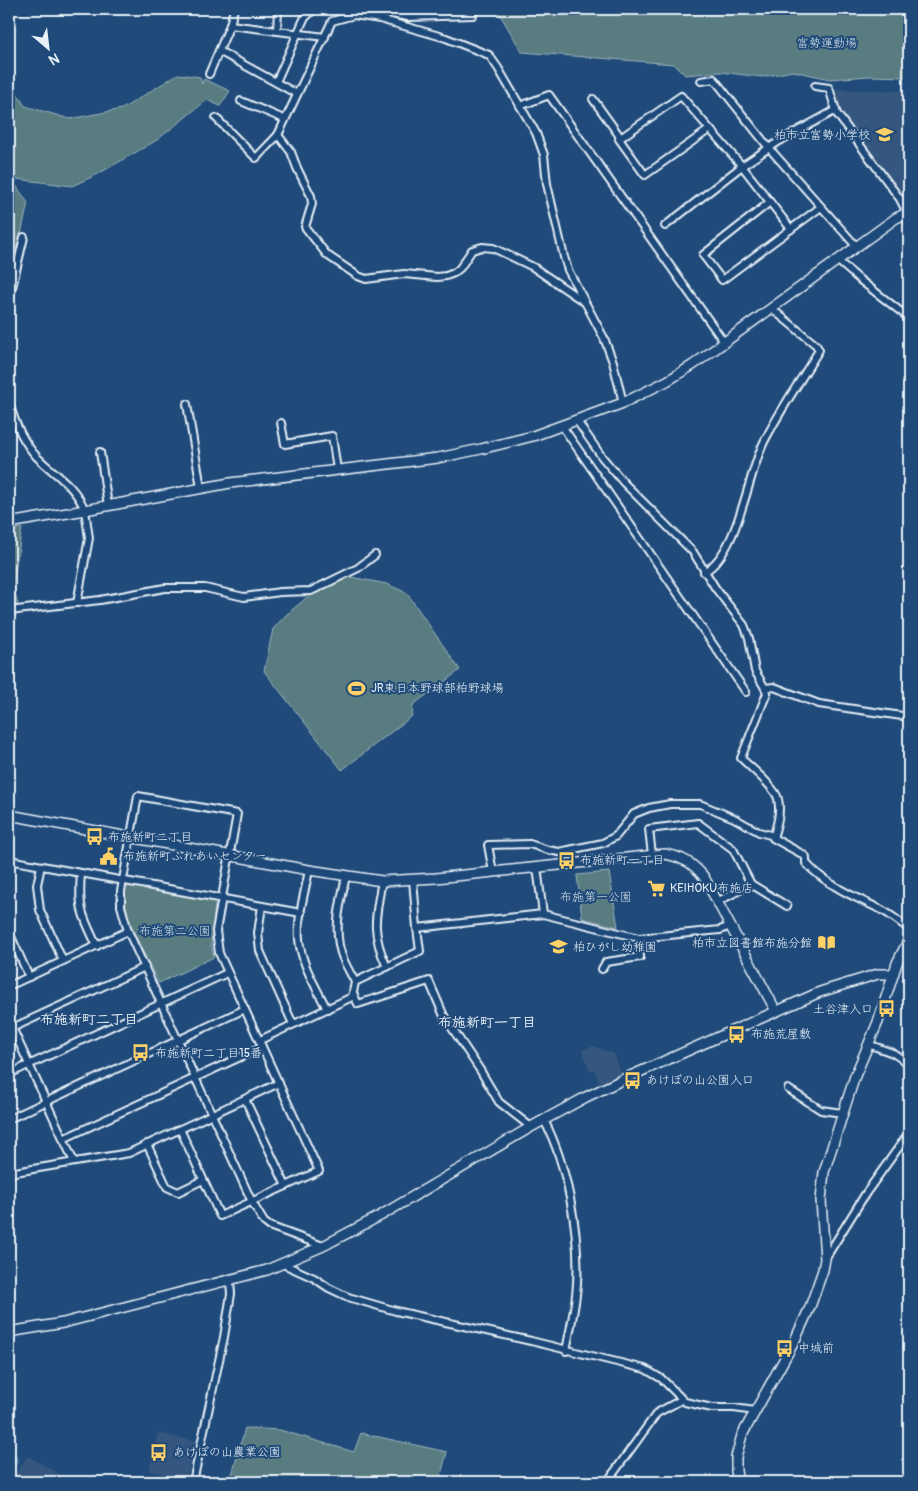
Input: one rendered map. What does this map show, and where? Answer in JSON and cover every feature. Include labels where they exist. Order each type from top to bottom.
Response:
[{"type":"street","points":[[209,74],[230,25],[234,9]]},
{"type":"street","points":[[277,31],[278,9]]},
{"type":"street","points":[[276,82],[304,18],[314,9]]},
{"type":"street","points":[[364,9],[365,17]]},
{"type":"street","points":[[380,19],[386,13],[408,17],[473,15],[474,9]]},
{"type":"street","points":[[216,118],[256,158],[278,135],[332,21],[354,15],[380,19],[446,38],[489,55],[536,133],[544,155],[547,184],[568,270],[604,338],[623,403]]},
{"type":"street","points":[[230,25],[325,37]]},
{"type":"street","points":[[219,50],[297,94]]},
{"type":"street","points":[[701,82],[714,79],[769,148],[856,246]]},
{"type":"street","points":[[9,523],[201,488],[438,458],[533,436],[623,403],[667,381],[896,218],[906,218],[905,209],[900,199],[836,110],[829,88],[815,86]]},
{"type":"street","points":[[520,106],[549,95],[724,342]]},
{"type":"street","points":[[621,138],[681,96],[742,166],[791,229]]},
{"type":"street","points":[[593,99],[645,175],[710,129]]},
{"type":"street","points":[[241,102],[284,119]]},
{"type":"street","points":[[665,226],[742,166],[781,140],[836,110]]},
{"type":"street","points":[[278,135],[292,152],[297,168],[311,196],[312,204],[305,227],[327,255],[358,276],[366,279],[404,274],[446,276],[460,268],[472,250],[487,248],[533,267],[585,302]]},
{"type":"street","points":[[770,202],[702,255],[722,280],[821,206]]},
{"type":"street","points":[[9,300],[24,238]]},
{"type":"street","points":[[837,260],[909,318]]},
{"type":"street","points":[[704,572],[710,569],[734,532],[763,443],[819,350],[816,345],[771,308]]},
{"type":"street","points":[[9,402],[15,422],[36,456],[57,473],[79,497],[85,510],[89,538],[77,603]]},
{"type":"street","points":[[186,404],[201,488]]},
{"type":"street","points":[[576,421],[624,483],[693,552],[716,590],[744,625],[749,638],[755,671],[767,693],[742,758],[778,797],[779,816],[774,836]]},
{"type":"street","points":[[281,423],[285,444],[332,436],[337,470]]},
{"type":"street","points":[[562,426],[746,692]]},
{"type":"street","points":[[100,452],[108,506]]},
{"type":"street","points":[[9,611],[100,600],[175,587],[205,588],[244,597],[280,592],[311,592],[358,568],[375,555]]},
{"type":"street","points":[[765,688],[774,687],[819,704],[909,717]]},
{"type":"street","points":[[180,1129],[220,1216],[252,1202],[319,1171],[260,1040],[227,973],[217,941],[216,931],[237,814],[138,796],[122,881],[121,906],[128,930],[252,1202],[261,1217],[269,1226],[323,1246]]},
{"type":"street","points":[[492,872],[488,845],[530,844],[560,852],[603,843],[616,836],[634,814],[649,808],[670,804],[700,804],[734,818],[759,832],[774,836],[773,838],[802,854],[806,858],[806,863],[815,873],[870,906],[880,909],[909,929]]},
{"type":"street","points":[[9,815],[309,870],[382,881],[413,880],[665,854],[687,860],[704,877],[776,1011]]},
{"type":"street","points":[[652,855],[649,829],[698,824],[733,849],[751,884],[787,906]]},
{"type":"street","points":[[9,860],[301,913]]},
{"type":"street","points":[[40,866],[37,885],[40,910],[63,961]]},
{"type":"street","points":[[537,867],[543,914]]},
{"type":"street","points":[[309,870],[299,928],[301,952],[326,1009]]},
{"type":"street","points":[[81,873],[79,894],[81,910],[97,946]]},
{"type":"street","points":[[260,1040],[352,997],[354,982],[341,955],[337,928],[346,876]]},
{"type":"street","points":[[354,982],[420,951],[413,880]]},
{"type":"street","points":[[382,881],[376,911],[375,929],[376,939],[388,967]]},
{"type":"street","points":[[717,902],[751,884]]},
{"type":"street","points":[[262,906],[258,933],[260,951],[293,1024]]},
{"type":"street","points":[[417,928],[543,914],[638,938],[720,930],[730,926]]},
{"type":"street","points":[[9,986],[128,930]]},
{"type":"street","points":[[9,932],[29,976]]},
{"type":"street","points":[[602,969],[606,962],[640,957],[638,938]]},
{"type":"street","points":[[738,1482],[736,1457],[742,1436],[779,1371],[806,1315],[823,1270],[825,1258],[821,1200],[824,1172],[855,1076],[878,1022],[902,950],[909,939]]},
{"type":"street","points":[[10,1029],[145,967]]},
{"type":"street","points":[[9,1074],[227,973]]},
{"type":"street","points":[[9,1332],[64,1323],[230,1281],[283,1264],[323,1246],[380,1216],[531,1127],[618,1082],[776,1011],[839,985],[878,974],[893,974]]},
{"type":"street","points":[[352,992],[358,1004],[429,981],[444,1016],[499,1102],[531,1127]]},
{"type":"street","points":[[9,1119],[245,1009]]},
{"type":"street","points":[[9,1021],[10,1029],[29,1065],[74,1162]]},
{"type":"street","points":[[868,1044],[893,1053],[909,1064]]},
{"type":"street","points":[[63,1139],[262,1047]]},
{"type":"street","points":[[9,1173],[122,1155],[279,1083]]},
{"type":"street","points":[[788,1088],[821,1110],[842,1113]]},
{"type":"street","points":[[245,1099],[286,1186]]},
{"type":"street","points":[[544,1120],[561,1160],[569,1193],[576,1241],[577,1283],[566,1351]]},
{"type":"street","points":[[825,1258],[866,1193],[909,1133]]},
{"type":"street","points":[[147,1144],[167,1187],[178,1192],[203,1180]]},
{"type":"street","points":[[283,1264],[314,1278],[348,1297],[396,1311],[531,1341],[645,1370],[662,1379],[681,1400],[698,1406],[744,1408],[755,1411]]},
{"type":"street","points":[[193,1482],[232,1294],[230,1281]]},
{"type":"street","points":[[608,1482],[657,1413],[681,1400]]},
{"type":"shaded area","name":"柏市立富勢小学校","points":[[836,89],[909,91],[909,209],[840,110]]},
{"type":"shaded area","points":[[594,1046],[614,1054],[622,1075],[600,1085],[594,1070],[590,1071],[582,1050]]},
{"type":"shaded area","points":[[158,1433],[195,1441],[187,1479],[149,1471]]},
{"type":"shaded area","points":[[28,1456],[73,1482],[9,1482]]},
{"type":"green space","name":"富勢運動場","points":[[500,9],[909,9],[909,79],[907,77],[870,76],[830,79],[793,71],[762,77],[720,72],[685,75],[674,64],[522,52],[499,13]]},
{"type":"green space","points":[[178,74],[200,77],[202,84],[204,79],[230,91],[220,106],[207,100],[157,140],[98,174],[72,186],[9,178],[9,81],[25,106],[70,119],[122,109]]},
{"type":"green space","points":[[9,183],[15,184],[28,203],[9,286]]},
{"type":"green space","points":[[22,528],[13,584],[20,614],[9,616],[9,530]]},
{"type":"green space","name":"JR東日本野球部柏野球場","points":[[345,576],[387,584],[407,593],[460,670],[413,705],[412,716],[342,770],[264,671],[273,629],[286,615],[318,588]]},
{"type":"green space","name":"布施第一公園","points":[[609,872],[618,927],[582,918],[577,875]]},
{"type":"green space","name":"布施第二公園","points":[[130,886],[213,901],[215,905],[211,945],[214,957],[159,983],[131,925],[125,901],[125,888]]},
{"type":"green space","points":[[245,1428],[280,1430],[354,1452],[361,1433],[447,1452],[439,1482],[230,1482]]},
{"type":"place","name":"柏市立富勢小学校","points":[[884,135]]},
{"type":"place","name":"JR東日本野球部柏野球場","points":[[357,688]]},
{"type":"place","name":"布施新町二丁目","points":[[94,837]]},
{"type":"place","name":"布施新町ふれあいセンター","points":[[109,856]]},
{"type":"place","name":"布施新町一丁目","points":[[566,860]]},
{"type":"place","name":"KEIHOKU布施店","points":[[656,888]]},
{"type":"place","name":"柏市立図書館布施分館","points":[[826,943]]},
{"type":"place","name":"柏ひがし幼稚園","points":[[559,947]]},
{"type":"place","name":"土谷津入口","points":[[887,1009]]},
{"type":"place","name":"布施荒屋敷","points":[[737,1034]]},
{"type":"place","name":"布施新町二丁目15番","points":[[141,1053]]},
{"type":"place","name":"あけぼの山公園入口","points":[[632,1080]]},
{"type":"place","name":"中城前","points":[[784,1348]]},
{"type":"place","name":"あけぼの山農業公園","points":[[159,1452]]},
{"type":"district","name":"布施新町二丁目","points":[[89,1019]]},
{"type":"district","name":"布施新町一丁目","points":[[487,1022]]}]
